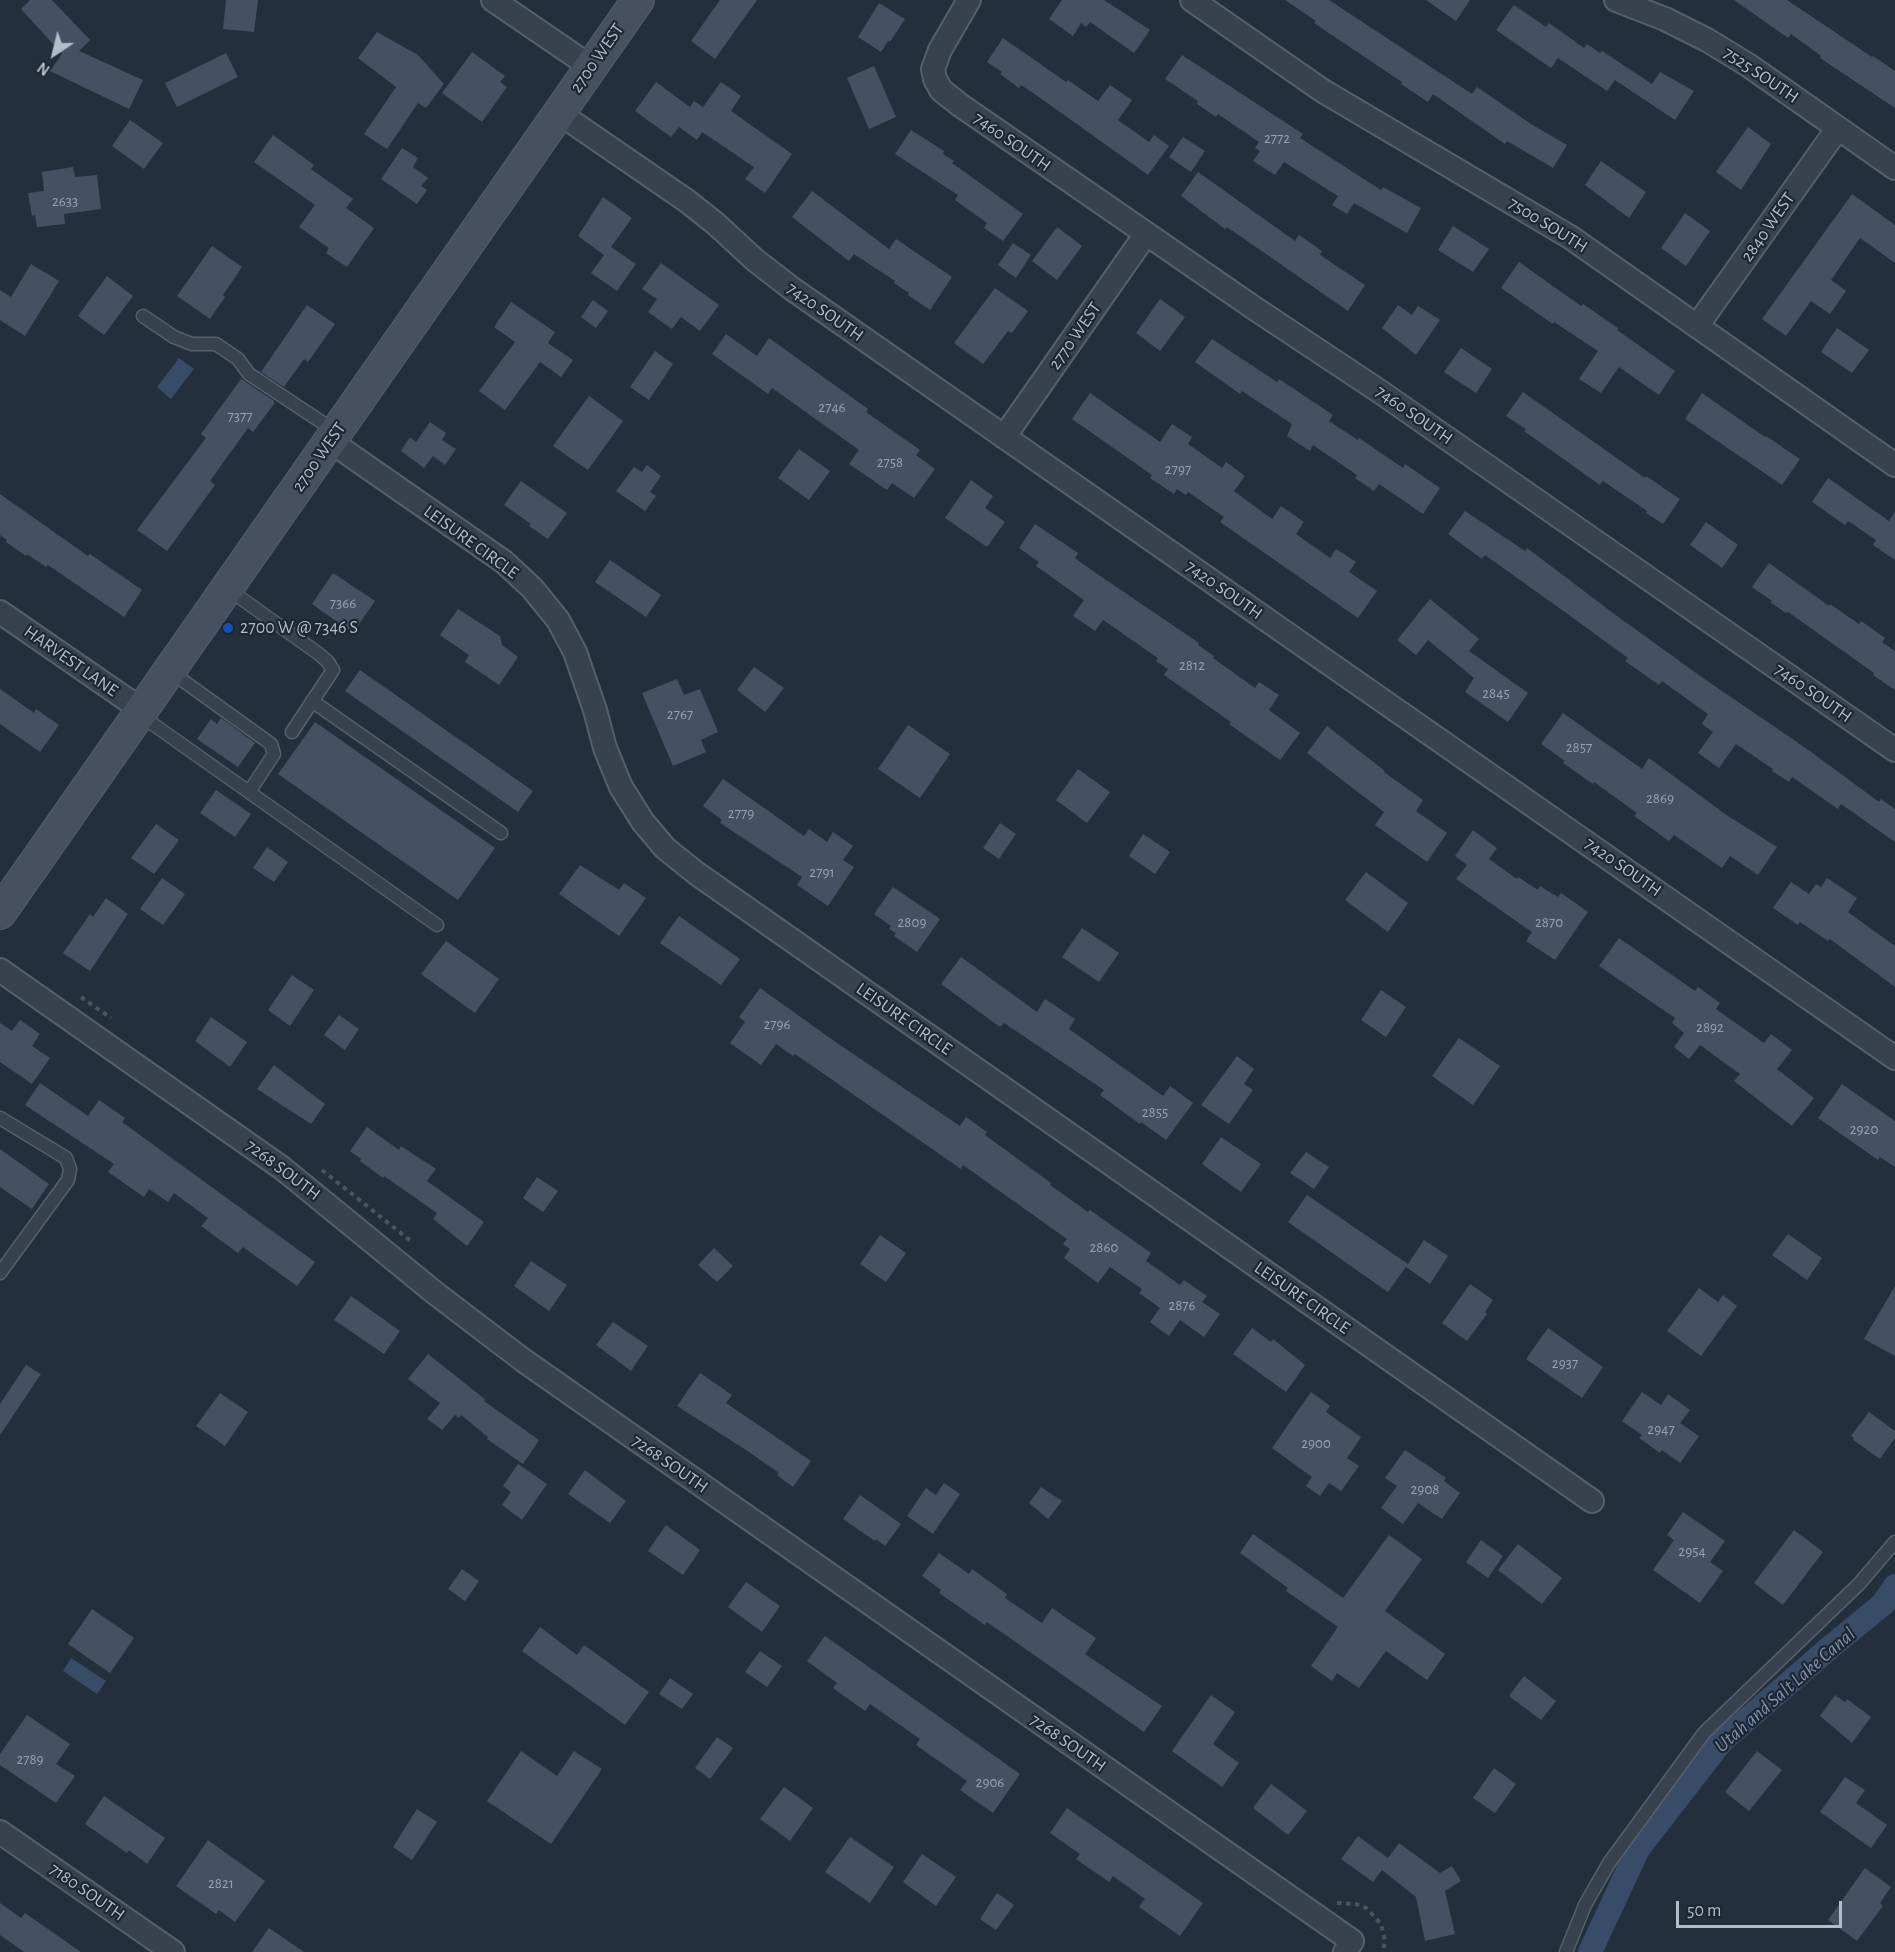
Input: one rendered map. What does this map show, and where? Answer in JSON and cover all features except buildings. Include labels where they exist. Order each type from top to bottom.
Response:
[{"type":"main road","name":"2700 WEST","points":[[0,913],[638,0]]},
{"type":"street","points":[[493,0],[591,67]]},
{"type":"street","name":"7460 SOUTH","points":[[969,0],[940,50],[933,69],[935,79],[942,90],[960,105],[1146,234],[1379,390],[1895,750]]},
{"type":"street","name":"7500 SOUTH","points":[[1192,0],[1323,90],[1570,237],[1895,465]]},
{"type":"street","name":"7525 SOUTH","points":[[1619,0],[1707,40],[1748,65],[1895,168]]},
{"type":"street","name":"7420 SOUTH","points":[[559,113],[687,201],[791,288],[1895,1058]]},
{"type":"street","name":"2840 WEST","points":[[1698,326],[1838,128]]},
{"type":"street","name":"2770 WEST","points":[[1004,438],[1146,234]]},
{"type":"street","name":"LEISURE CIRCLE","points":[[333,437],[504,562],[532,588],[558,620],[575,652],[596,710],[605,748],[621,787],[644,822],[665,848],[706,880],[1592,1501]]},
{"type":"street","name":"HARVEST LANE","points":[[0,612],[141,712]]},
{"type":"street","name":"7268 SOUTH","points":[[0,970],[282,1168],[435,1293],[523,1360],[1348,1947]]},
{"type":"street","name":"7180 SOUTH","points":[[0,1832],[173,1952]]},
{"type":"lane","points":[[143,315],[174,337],[192,344],[216,344],[238,359],[249,374],[333,437]]},
{"type":"lane","points":[[227,589],[328,662],[333,670],[292,732]]},
{"type":"lane","points":[[170,671],[271,744],[274,754],[249,792]]},
{"type":"lane","points":[[312,701],[501,833]]},
{"type":"lane","points":[[141,712],[249,792],[437,925]]},
{"type":"lane","points":[[0,1118],[66,1158],[70,1169],[68,1180],[0,1273]]},
{"type":"lane","points":[[1566,1952],[1585,1905],[1610,1863],[1704,1733],[1859,1584],[1895,1542]]},
{"type":"path","points":[[78,995],[115,1021]]},
{"type":"path","points":[[317,1166],[346,1187],[412,1243]]},
{"type":"path","points":[[1334,1902],[1356,1904],[1370,1912],[1381,1924],[1385,1940],[1383,1952]]},
{"type":"water","points":[[179,358],[194,369],[171,399],[157,387]]},
{"type":"water","points":[[71,1658],[106,1681],[97,1694],[63,1671]]},
{"type":"waterway","name":"Utah and Salt Lake Canal","points":[[1590,1952],[1638,1849],[1721,1742],[1883,1604],[1895,1586]]},
{"type":"place","name":"2700 W @ 7346 S","points":[[228,628]]}]
